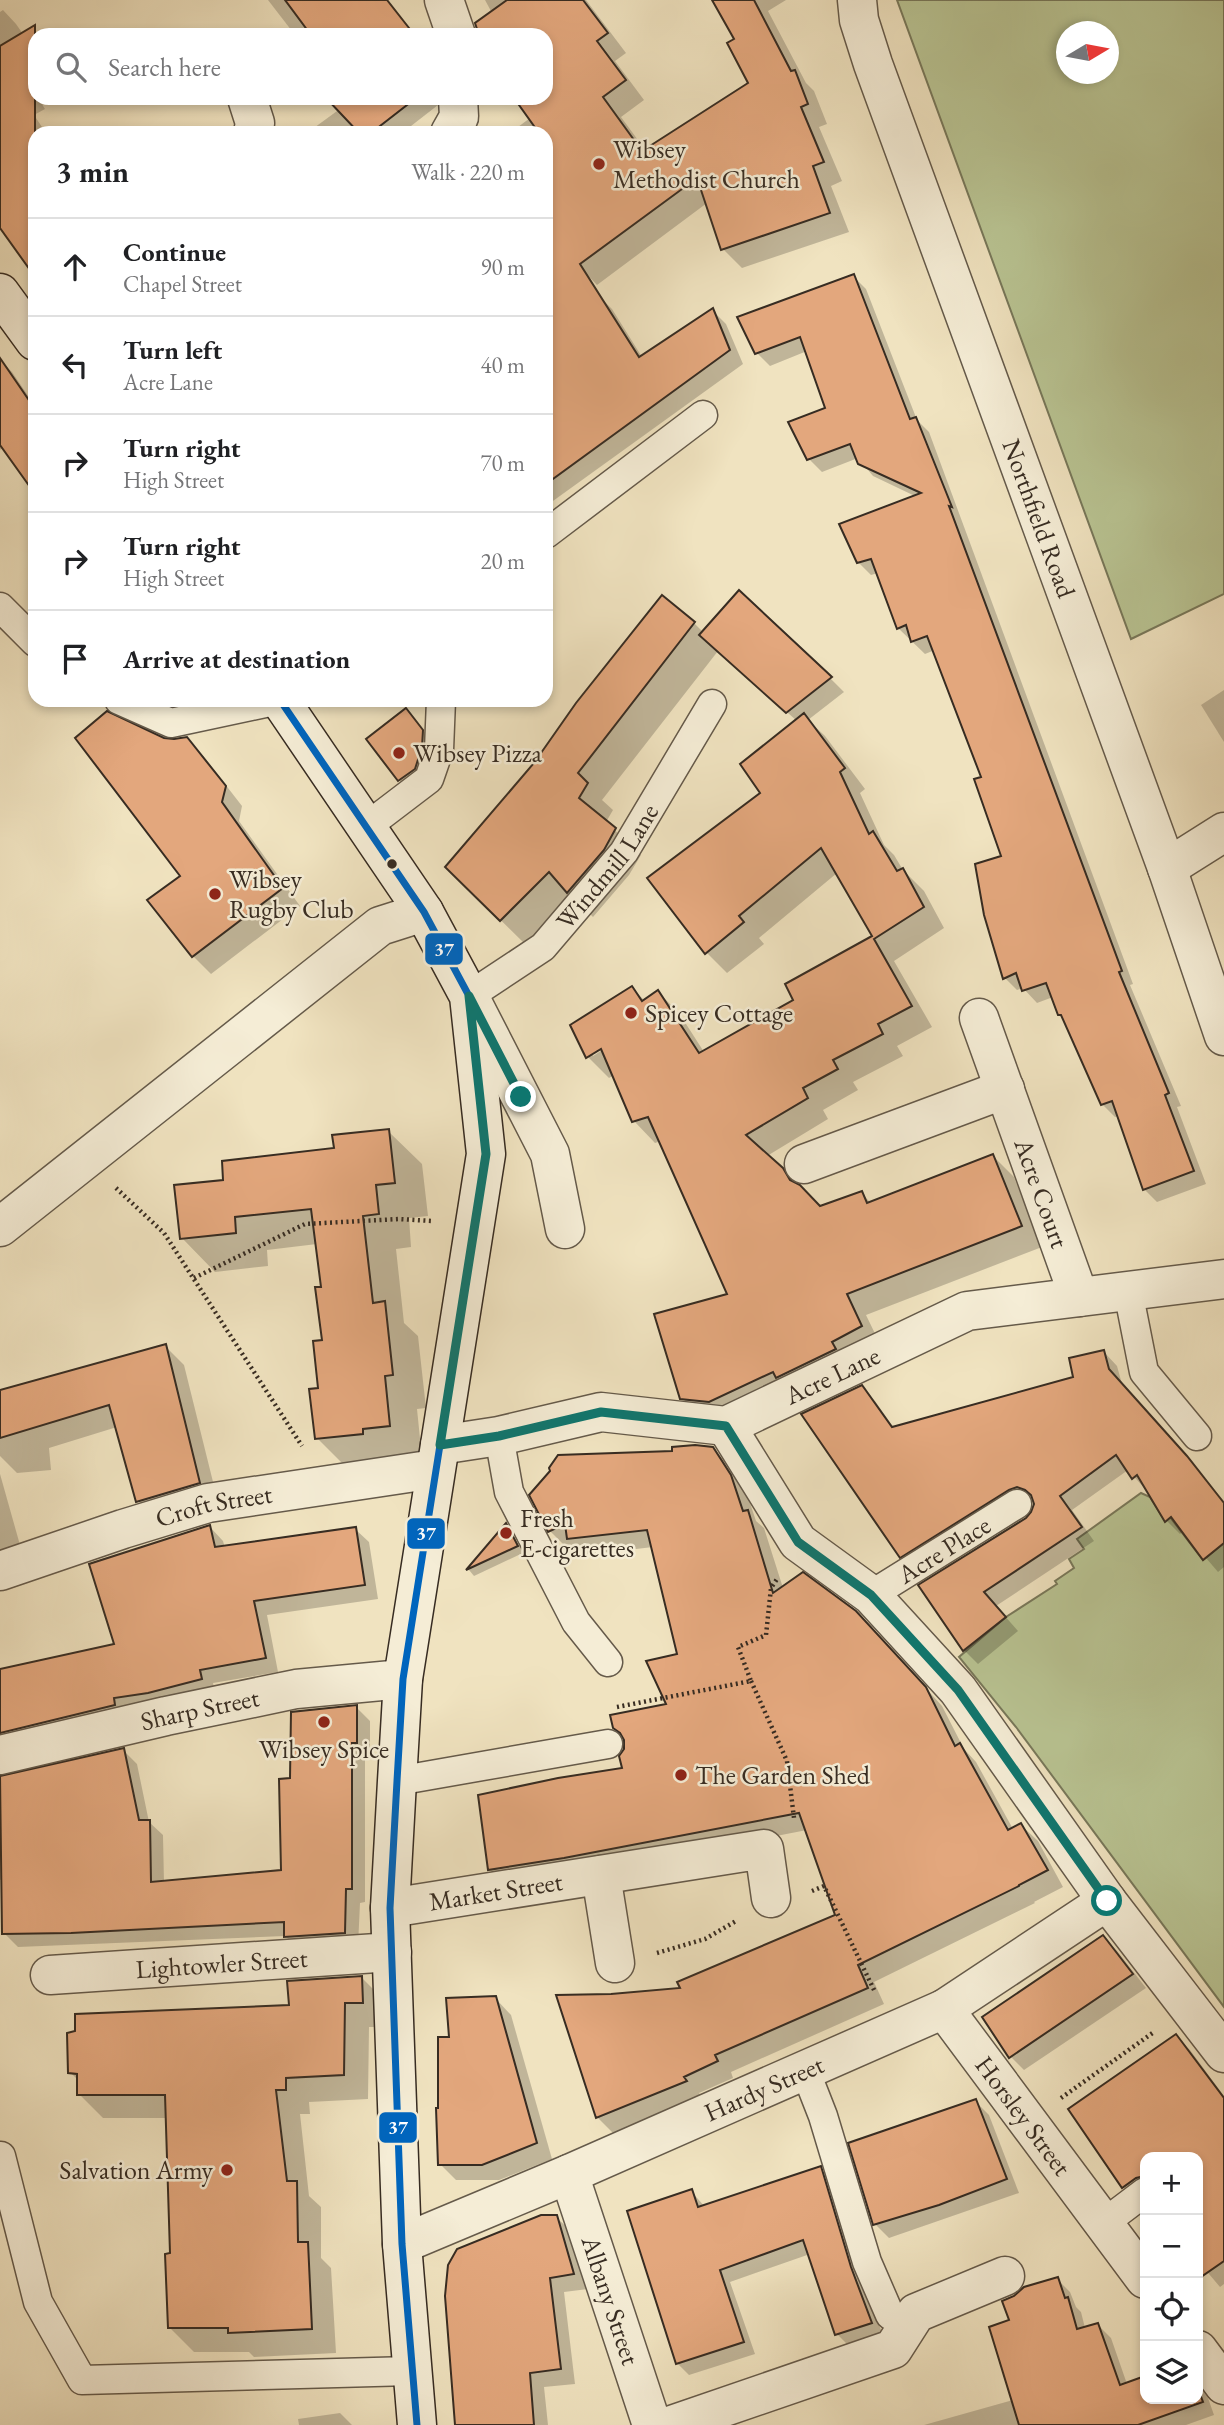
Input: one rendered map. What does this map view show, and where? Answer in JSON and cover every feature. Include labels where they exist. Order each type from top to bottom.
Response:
[{"type":"street","points":[[444,0],[454,28]]},
{"type":"street","name":"Northfield Road","points":[[857,0],[859,20],[873,64],[1167,867],[1224,1036]]},
{"type":"street","points":[[249,105],[254,126]]},
{"type":"street","points":[[454,126],[459,117],[458,105]]},
{"type":"street","points":[[0,293],[28,331]]},
{"type":"street","points":[[284,707],[424,912],[550,1154],[565,1229]]},
{"type":"street","points":[[1167,867],[1224,832]]},
{"type":"street","points":[[0,1227],[380,926],[424,912]]},
{"type":"street","points":[[417,2425],[402,2244],[390,1908],[403,1679],[486,1154],[469,996]]},
{"type":"street","name":"Acre Court","points":[[979,1018],[1079,1297]]},
{"type":"street","points":[[804,1164],[1005,1089]]},
{"type":"street","name":"Acre Lane","points":[[726,1426],[967,1311],[1224,1279]]},
{"type":"street","points":[[438,1457],[499,1436],[601,1412],[726,1426],[798,1542],[871,1595],[958,1690],[1107,1901],[1224,2053]]},
{"type":"street","name":"Croft Street","points":[[0,1571],[208,1503],[326,1485],[438,1457]]},
{"type":"street","name":"Sharp Street","points":[[0,1755],[296,1689],[403,1679]]},
{"type":"street","points":[[771,1898],[780,1839]]},
{"type":"street","name":"Market Street","points":[[390,1908],[601,1875],[780,1839]]},
{"type":"street","name":"Market Street","points":[[601,1875],[615,1963]]},
{"type":"street","name":"Hardy Street","points":[[402,2244],[569,2174],[944,2009],[1107,1901]]},
{"type":"street","name":"Lightowler Street","points":[[50,1975],[392,1951]]},
{"type":"street","name":"Horsley Street","points":[[944,2009],[1144,2278]]},
{"type":"street","name":"Albany Street","points":[[569,2174],[652,2425]]},
{"type":"street","points":[[672,2425],[893,2349],[916,2312],[1005,2276]]},
{"type":"street","points":[[1203,2357],[1224,2385]]},
{"type":"lane","points":[[553,529],[703,415]]},
{"type":"lane","points":[[0,607],[28,635]]},
{"type":"lane","name":"Windmill Lane","points":[[469,996],[543,947],[624,852],[712,704]]},
{"type":"lane","points":[[135,707],[171,723],[246,707]]},
{"type":"lane","points":[[366,827],[429,779],[439,750],[441,707]]},
{"type":"lane","points":[[1128,1291],[1144,1372],[1197,1436]]},
{"type":"lane","points":[[499,1436],[509,1492],[576,1622],[608,1662]]},
{"type":"lane","name":"Acre Place","points":[[871,1595],[1017,1504]]},
{"type":"lane","points":[[397,1781],[608,1744]]},
{"type":"lane","points":[[805,2070],[823,2116],[867,2262],[890,2315],[907,2326]]},
{"type":"lane","points":[[1,2157],[38,2302],[82,2380],[411,2371]]},
{"type":"lane","points":[[1104,2223],[1140,2196]]},
{"type":"path","points":[[83,1160],[164,1233],[326,1485]]},
{"type":"path","points":[[194,1279],[305,1224],[399,1219],[476,1224]]},
{"type":"path","points":[[780,1839],[787,1761],[738,1647],[766,1635],[771,1588],[798,1542]]},
{"type":"path","points":[[608,1744],[602,1710],[751,1681]]},
{"type":"path","points":[[808,1879],[811,1891],[824,1886],[893,2031]]},
{"type":"path","points":[[615,1963],[705,1939],[771,1898]]},
{"type":"path","points":[[1028,2122],[1188,2007]]},
{"type":"green space","points":[[897,0],[1224,0],[1224,594],[1131,639]]},
{"type":"green space","points":[[1141,1493],[1150,1497],[1165,1521],[1170,1517],[1203,1560],[1224,1543],[1224,2007],[1016,1727],[959,1657],[1006,1617],[1057,1584],[1055,1581],[1074,1568],[1069,1559],[1084,1549],[1077,1539]]},
{"type":"building","points":[[285,0],[387,0],[409,28],[306,28]]},
{"type":"building","points":[[507,0],[583,0],[608,33],[597,41],[626,80],[603,97],[642,151],[748,83],[727,43],[734,39],[712,0],[754,0],[791,71],[795,70],[808,104],[801,107],[824,162],[813,166],[830,213],[721,250],[697,178],[580,264],[639,357],[713,308],[730,350],[553,479],[553,126],[534,126],[519,105],[553,105],[553,28],[477,28],[475,23]]},
{"type":"building","points":[[28,29],[28,105],[35,105],[35,126],[28,126],[28,267],[0,228],[0,46]]},
{"type":"building","points":[[333,105],[407,105],[380,126],[352,126]]},
{"type":"building","points":[[854,274],[910,419],[916,417],[952,507],[949,506],[1122,971],[1119,972],[1169,1093],[1165,1095],[1194,1171],[1143,1190],[1112,1101],[1101,1105],[1061,1015],[1058,1015],[1046,983],[1022,991],[1016,973],[1003,979],[984,915],[975,864],[1001,856],[974,779],[981,777],[927,636],[911,642],[906,625],[897,629],[871,559],[857,563],[839,524],[921,493],[858,464],[850,444],[807,460],[788,422],[825,408],[800,337],[755,354],[737,317]]},
{"type":"building","points":[[0,358],[28,399],[28,484],[0,445]]},
{"type":"building","points":[[739,590],[832,677],[786,713],[699,635]]},
{"type":"building","points":[[662,595],[695,622],[578,773],[588,783],[579,798],[616,828],[604,850],[567,893],[549,872],[500,921],[445,867],[534,763],[576,703]]},
{"type":"building","name":"Wibsey Pizza","points":[[406,708],[423,730],[422,747],[415,769],[398,781],[366,739]]},
{"type":"building","points":[[107,711],[164,738],[187,737],[226,786],[222,802],[283,888],[192,957],[147,900],[180,876],[75,738]]},
{"type":"building","points":[[804,713],[845,768],[840,772],[869,834],[873,831],[897,871],[903,868],[924,907],[874,939],[912,1006],[878,1024],[883,1034],[833,1060],[838,1069],[803,1088],[808,1098],[746,1135],[820,1206],[862,1191],[867,1203],[993,1154],[1022,1226],[847,1294],[862,1326],[832,1342],[836,1349],[776,1378],[773,1372],[709,1402],[680,1399],[654,1314],[727,1294],[648,1117],[632,1122],[601,1049],[586,1058],[570,1025],[632,986],[642,1001],[658,990],[699,1053],[793,1000],[785,984],[872,936],[821,848],[739,916],[744,922],[705,954],[647,878],[760,793],[740,764]]},
{"type":"building","points":[[389,1129],[395,1183],[376,1185],[379,1214],[363,1216],[373,1303],[385,1301],[393,1375],[385,1376],[390,1426],[363,1429],[363,1434],[315,1439],[309,1389],[318,1388],[313,1341],[322,1340],[315,1287],[321,1287],[311,1209],[235,1217],[236,1233],[180,1239],[174,1185],[223,1180],[222,1161],[334,1148],[332,1135]]},
{"type":"building","points":[[166,1344],[200,1483],[136,1502],[109,1405],[0,1438],[0,1390]]},
{"type":"building","points":[[1104,1350],[1109,1369],[1187,1456],[1224,1503],[1224,1543],[1203,1560],[1171,1517],[1165,1522],[1137,1475],[1132,1479],[1116,1455],[1060,1496],[1082,1527],[984,1592],[1006,1617],[963,1651],[918,1585],[1026,1518],[1034,1504],[1031,1495],[1017,1487],[1009,1490],[900,1558],[801,1414],[862,1385],[892,1427],[1073,1377],[1069,1358]]},
{"type":"building","points":[[672,1447],[713,1447],[731,1475],[743,1511],[748,1510],[773,1593],[803,1572],[856,1611],[926,1687],[955,1746],[960,1743],[1008,1830],[1021,1823],[1048,1870],[858,1965],[868,1988],[715,2055],[718,2061],[684,2077],[687,2081],[596,2118],[556,1995],[611,1994],[680,1988],[677,1982],[835,1915],[799,1813],[488,1870],[478,1795],[622,1768],[619,1756],[624,1749],[624,1740],[613,1728],[610,1715],[666,1704],[646,1661],[677,1654],[647,1530],[567,1539],[565,1524],[548,1532],[529,1495],[550,1471],[549,1468],[558,1455],[672,1451]]},
{"type":"building","name":"Fresh E-cigarettes","points":[[506,1523],[518,1546],[466,1570]]},
{"type":"building","points":[[210,1525],[215,1547],[356,1527],[365,1585],[254,1601],[266,1658],[200,1670],[202,1679],[148,1693],[114,1698],[115,1705],[0,1733],[0,1669],[114,1644],[89,1564]]},
{"type":"building","points":[[357,1705],[357,1743],[352,1743],[352,1889],[346,1889],[345,1933],[284,1937],[284,1922],[2,1934],[0,1776],[124,1748],[139,1820],[150,1820],[151,1882],[281,1870],[279,1779],[290,1778],[291,1712]]},
{"type":"building","points":[[1103,1935],[1133,1974],[1009,2058],[982,2017]]},
{"type":"building","name":"Salvation Army","points":[[362,1976],[363,2003],[345,2003],[344,2075],[286,2078],[286,2090],[276,2090],[287,2181],[297,2181],[298,2242],[308,2242],[312,2329],[228,2333],[228,2328],[168,2328],[165,2254],[170,2253],[165,2095],[77,2095],[77,2074],[68,2073],[67,2033],[75,2031],[75,2014],[289,2005],[287,1981]]},
{"type":"building","points":[[496,1996],[537,2143],[482,2165],[438,2165],[438,2037],[449,2037],[446,1998]]},
{"type":"building","points":[[1176,2034],[1224,2098],[1224,2261],[1203,2276],[1203,2152],[1140,2152],[1140,2177],[1122,2188],[1068,2109]]},
{"type":"building","points":[[976,2099],[1007,2179],[939,2205],[873,2225],[848,2143]]},
{"type":"building","points":[[821,2166],[851,2267],[872,2323],[835,2335],[803,2240],[720,2270],[744,2342],[676,2364],[627,2211],[692,2189],[698,2207]]},
{"type":"building","points":[[541,2215],[557,2215],[574,2274],[550,2278],[561,2369],[530,2373],[534,2425],[455,2425],[445,2296],[448,2265],[457,2249]]},
{"type":"building","points":[[1058,2277],[1065,2298],[1068,2297],[1077,2329],[1098,2323],[1120,2385],[1140,2378],[1140,2404],[1197,2404],[1138,2425],[1019,2425],[989,2327],[1009,2320],[1002,2301],[1014,2296],[1024,2287]]},
{"type":"transit line","name":"37","points":[[285,707],[424,912],[469,996],[486,1154],[403,1679],[390,1908],[402,2244],[417,2425]]},
{"type":"place","name":"Wibsey Methodist Church","points":[[599,164]]},
{"type":"place","name":"Wibsey Pizza","points":[[399,753]]},
{"type":"place","name":"Wibsey Rugby Club","points":[[215,894]]},
{"type":"place","name":"Spicey Cottage","points":[[631,1013]]},
{"type":"place","name":"Fresh E-cigarettes","points":[[506,1533]]},
{"type":"place","name":"Wibsey Spice","points":[[324,1722]]},
{"type":"place","name":"The Garden Shed","points":[[681,1775]]},
{"type":"place","name":"Salvation Army","points":[[227,2170]]},
{"type":"route","points":[[521,1097],[469,996],[486,1154],[440,1445],[499,1436],[601,1412],[726,1426],[798,1542],[871,1595],[958,1690],[1107,1901]]}]
